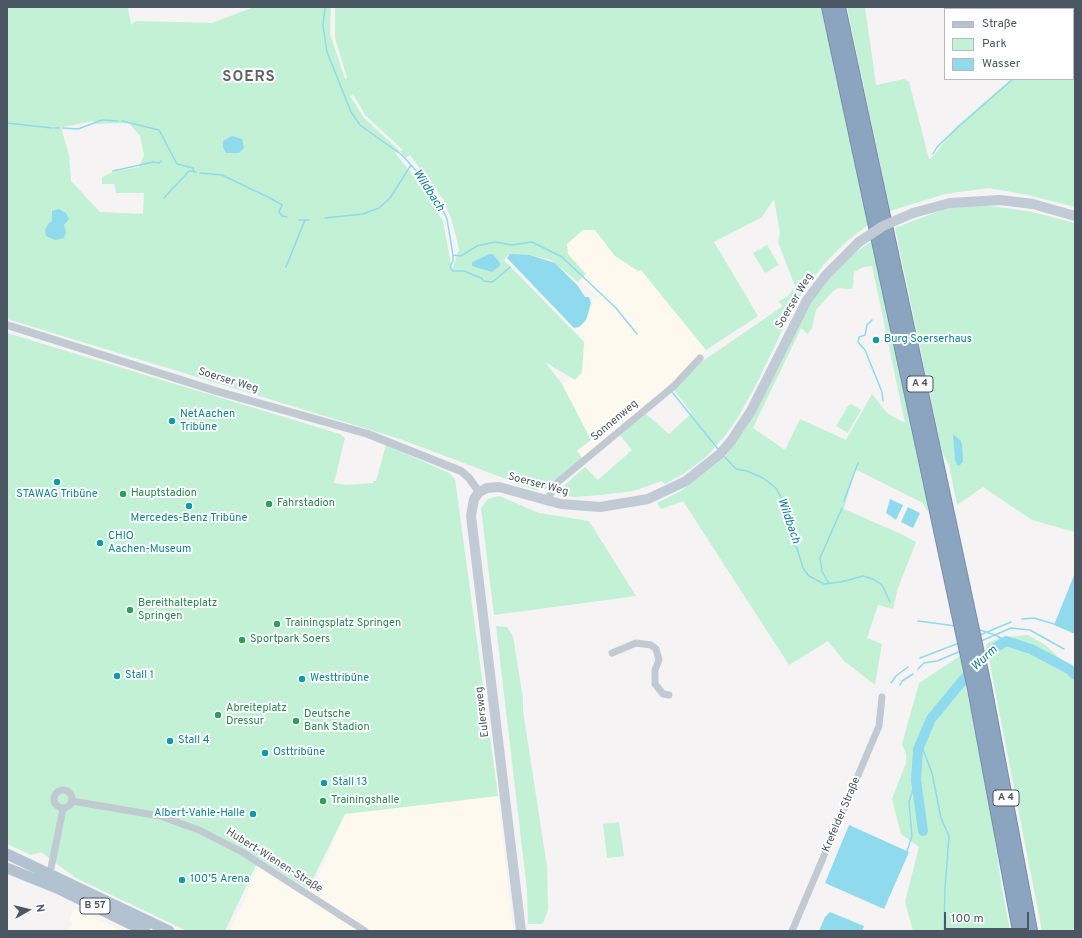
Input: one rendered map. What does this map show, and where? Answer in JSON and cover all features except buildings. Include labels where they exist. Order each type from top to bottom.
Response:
[{"type":"highway","name":"A 4","points":[[828,7],[941,509]]},
{"type":"highway","name":"A 4","points":[[839,7],[941,509],[1031,931]]},
{"type":"highway","name":"A 4","points":[[979,687],[1019,931]]},
{"type":"main road","name":"Soerser Weg","points":[[479,492],[487,488],[500,487],[548,502],[575,506],[600,507],[637,502],[661,494],[698,474],[723,451],[751,411],[808,300],[826,275],[860,242],[883,226],[913,213],[950,202],[1000,200],[1033,204],[1075,216]]},
{"type":"main road","name":"Eulersweg","points":[[479,492],[472,505],[471,516],[520,931]]},
{"type":"main road","name":"B 57","points":[[7,854],[49,880],[144,931]]},
{"type":"main road","name":"B 57","points":[[7,868],[49,880],[169,931]]},
{"type":"street","name":"Soerser Weg","points":[[7,325],[223,393],[368,434],[461,471],[475,485],[479,492]]},
{"type":"street","name":"Sonnenweg","points":[[548,502],[550,495],[558,482],[674,386],[700,358]]},
{"type":"street","points":[[612,653],[636,643],[651,645],[656,649],[660,660],[655,670],[655,684],[663,694],[669,695]]},
{"type":"street","name":"Krefelder Straße","points":[[792,931],[879,726],[882,697]]},
{"type":"street","points":[[61,790],[68,792],[72,801],[71,805],[63,809],[55,805],[54,801],[56,792],[61,790]]},
{"type":"street","name":"Hubert-Wienen-Straße","points":[[72,801],[160,816],[199,830],[242,852],[365,931]]},
{"type":"street","points":[[49,880],[63,809]]},
{"type":"shaded area","points":[[583,230],[595,230],[615,256],[641,270],[706,350],[642,410],[582,458],[577,451],[591,440],[562,384],[571,379],[570,377],[582,372],[585,340],[574,329],[579,328],[588,319],[593,301],[591,298],[600,297],[559,261],[568,254],[567,244]]},
{"type":"shaded area","points":[[498,796],[513,931],[230,931],[258,867],[309,898],[345,814]]},
{"type":"shaded area","points":[[74,908],[123,931],[68,931],[73,922],[69,920]]},
{"type":"green space","points":[[7,7],[128,8],[131,25],[136,21],[212,23],[254,7],[331,7],[330,34],[345,79],[347,78],[335,38],[335,7],[821,7],[868,225],[847,241],[825,263],[804,290],[791,312],[756,385],[737,419],[724,437],[707,456],[685,473],[665,484],[662,481],[633,491],[600,495],[575,497],[559,495],[560,489],[585,467],[598,480],[632,450],[620,435],[646,414],[669,434],[692,413],[673,389],[700,363],[783,306],[778,302],[788,296],[795,286],[778,242],[780,233],[774,199],[762,217],[714,242],[758,316],[706,350],[641,270],[638,271],[615,256],[595,230],[583,230],[567,244],[568,254],[586,274],[578,282],[551,260],[530,255],[508,255],[504,260],[584,342],[582,372],[575,380],[545,362],[562,384],[591,440],[577,451],[582,458],[548,488],[535,490],[400,439],[7,319]],"holes":[[[353,94],[366,116],[403,150],[400,151],[364,118],[350,96]],[[93,121],[95,124],[129,123],[140,136],[144,155],[139,167],[113,172],[102,177],[102,184],[114,184],[116,193],[144,193],[143,214],[100,212],[71,181],[69,155],[62,131],[63,127]],[[400,151],[406,158],[410,155],[443,199],[452,221],[459,249],[452,270],[443,221],[417,180],[395,153]]]},
{"type":"green space","points":[[847,7],[865,7],[876,85],[904,79],[909,82],[929,159],[934,155],[956,127],[1010,80],[1074,80],[1074,8],[1022,7],[1075,7],[1075,207],[1028,195],[989,188],[945,194],[890,211]]},
{"type":"green space","points":[[982,205],[1028,211],[1075,223],[1075,532],[1032,520],[983,487],[957,505],[949,465],[942,452],[895,228],[942,210],[960,206]]},
{"type":"green space","points":[[872,241],[929,510],[927,511],[923,503],[855,469],[844,509],[916,542],[898,588],[893,609],[878,605],[867,638],[882,644],[875,685],[844,661],[828,641],[789,665],[683,501],[661,509],[657,503],[681,491],[725,457],[747,426],[818,291],[856,252]],"holes":[[[872,266],[905,423],[887,413],[872,394],[846,440],[800,419],[785,450],[753,428],[801,328],[808,334],[812,328],[816,310],[833,291],[838,288],[851,289],[853,287],[854,272],[864,267]]]},
{"type":"green space","points":[[767,245],[779,265],[765,273],[753,253]]},
{"type":"green space","name":"Sportpark Soers","points":[[7,333],[340,434],[345,438],[334,483],[346,485],[373,483],[373,481],[376,481],[386,445],[449,473],[455,479],[498,796],[345,814],[308,889],[259,859],[225,931],[187,931],[76,878],[41,852],[31,855],[7,844]]},
{"type":"green space","points":[[851,404],[861,410],[848,433],[836,426],[848,406]]},
{"type":"green space","points":[[499,496],[539,513],[589,521],[636,596],[494,615],[481,508],[488,499]]},
{"type":"green space","points":[[496,626],[507,627],[513,636],[523,699],[523,711],[547,867],[548,909],[543,924],[528,924],[527,890]]},
{"type":"green space","points":[[1028,635],[1044,644],[1075,672],[1075,931],[1042,931],[986,644],[999,638]]},
{"type":"green space","points":[[960,656],[989,799],[1002,889],[1010,931],[913,931],[905,902],[919,847],[901,834],[892,799],[906,763],[906,754],[902,744],[919,683]]},
{"type":"green space","points":[[619,822],[624,856],[607,858],[603,824]]},
{"type":"water","points":[[232,136],[242,139],[244,148],[239,153],[226,153],[223,147],[223,141]]},
{"type":"water","points":[[59,209],[66,213],[69,219],[64,225],[66,232],[64,238],[55,240],[46,236],[45,230],[48,224],[52,221],[52,211]]},
{"type":"water","points":[[493,254],[500,263],[500,266],[492,272],[472,266],[472,262]]},
{"type":"water","points":[[510,254],[530,255],[555,263],[578,286],[585,297],[589,297],[591,303],[586,320],[579,327],[574,328],[507,258]]},
{"type":"water","points":[[953,434],[961,441],[962,445],[963,462],[959,466],[955,460]]},
{"type":"water","points":[[890,499],[903,505],[896,520],[886,513]]},
{"type":"water","points":[[908,507],[920,513],[913,528],[901,522]]},
{"type":"water","points":[[1075,573],[1075,634],[1054,625]]},
{"type":"water","points":[[849,825],[909,852],[884,909],[825,883]]},
{"type":"water","points":[[830,912],[864,926],[862,931],[819,931],[825,917]]},
{"type":"waterway","name":"Wildbach","points":[[325,7],[323,26],[327,52],[351,112],[360,125],[402,155],[420,175],[443,210],[447,219],[453,255],[461,256],[477,246],[495,242],[512,245],[532,242],[562,257],[616,308],[637,334]]},
{"type":"waterway","points":[[933,154],[937,147],[957,128],[1012,80]]},
{"type":"waterway","points":[[63,128],[78,129],[102,120],[118,121]]},
{"type":"waterway","points":[[122,121],[159,130],[177,164],[193,168],[194,172],[196,172]]},
{"type":"waterway","points":[[7,123],[52,128]]},
{"type":"waterway","points":[[54,128],[59,128]]},
{"type":"waterway","points":[[113,171],[153,162],[159,163],[161,161]]},
{"type":"waterway","points":[[325,218],[363,214],[379,208],[390,198],[411,165]]},
{"type":"waterway","points":[[164,198],[189,171],[193,171]]},
{"type":"waterway","points":[[200,173],[222,175],[272,199],[282,205],[279,212],[282,216],[287,217]]},
{"type":"waterway","points":[[299,220],[309,220]]},
{"type":"waterway","points":[[286,267],[305,220]]},
{"type":"waterway","points":[[453,255],[453,261],[450,267],[453,271],[464,271],[481,278],[484,281],[494,281],[510,267]]},
{"type":"waterway","points":[[872,320],[867,325],[865,335],[859,337],[858,342],[865,350],[882,392],[883,401]]},
{"type":"waterway","name":"Wildbach","points":[[672,392],[718,449]]},
{"type":"waterway","name":"Wildbach","points":[[723,455],[736,469],[747,471],[763,478],[776,488],[786,507],[787,520],[794,546],[797,548],[803,568],[809,576],[824,584],[841,582],[863,576],[873,579],[882,585],[890,602]]},
{"type":"waterway","points":[[844,501],[858,463]]},
{"type":"waterway","points":[[829,584],[822,571],[820,558],[842,508]]},
{"type":"waterway","points":[[1022,619],[1034,618],[1054,624]]},
{"type":"waterway","name":"Wildbach","points":[[918,621],[956,626]]},
{"type":"waterway","points":[[980,635],[1011,622]]},
{"type":"waterway","points":[[981,641],[1011,628],[1030,630],[1064,649]]},
{"type":"waterway","name":"Wildbach","points":[[977,629],[995,635],[1006,641]]},
{"type":"waterway","name":"Wurm","points":[[923,831],[916,780],[918,749],[931,719],[963,680],[995,648],[1006,641],[1031,649],[1069,669],[1075,675]]},
{"type":"waterway","points":[[920,658],[959,643]]},
{"type":"waterway","points":[[918,669],[924,663],[937,661],[961,651]]},
{"type":"waterway","points":[[891,683],[896,676],[908,667]]},
{"type":"waterway","points":[[900,685],[902,681],[913,674]]},
{"type":"waterway","name":"Wurm","points":[[920,742],[932,773],[941,818],[949,836],[945,888],[944,928],[946,931]]},
{"type":"waterway","points":[[907,851],[912,836],[909,802],[916,780]]},
{"type":"place","name":"Burg Soerserhaus","points":[[876,340]]},
{"type":"place","name":"NetAachen Tribüne","points":[[172,421]]},
{"type":"place","name":"STAWAG Tribüne","points":[[57,482]]},
{"type":"place","name":"Hauptstadion","points":[[123,494]]},
{"type":"place","name":"Fahrstadion","points":[[269,504]]},
{"type":"place","name":"Mercedes-Benz Tribüne","points":[[189,506]]},
{"type":"place","name":"CHIO Aachen-Museum","points":[[100,543]]},
{"type":"place","name":"Bereithalteplatz Springen","points":[[130,610]]},
{"type":"place","name":"Trainingsplatz Springen","points":[[277,624]]},
{"type":"place","name":"Sportpark Soers","points":[[242,640]]},
{"type":"place","name":"Stall 1","points":[[117,676]]},
{"type":"place","name":"Westtribüne","points":[[302,679]]},
{"type":"place","name":"Abreiteplatz Dressur","points":[[218,715]]},
{"type":"place","name":"Deutsche Bank Stadion","points":[[296,721]]},
{"type":"place","name":"Stall 4","points":[[170,741]]},
{"type":"place","name":"Osttribüne","points":[[265,753]]},
{"type":"place","name":"Stall 13","points":[[324,783]]},
{"type":"place","name":"Trainingshalle","points":[[323,801]]},
{"type":"place","name":"Albert-Vahle-Halle","points":[[253,814]]},
{"type":"place","name":"100’5 Arena","points":[[182,880]]},
{"type":"district","name":"SOERS","points":[[249,78]]}]
